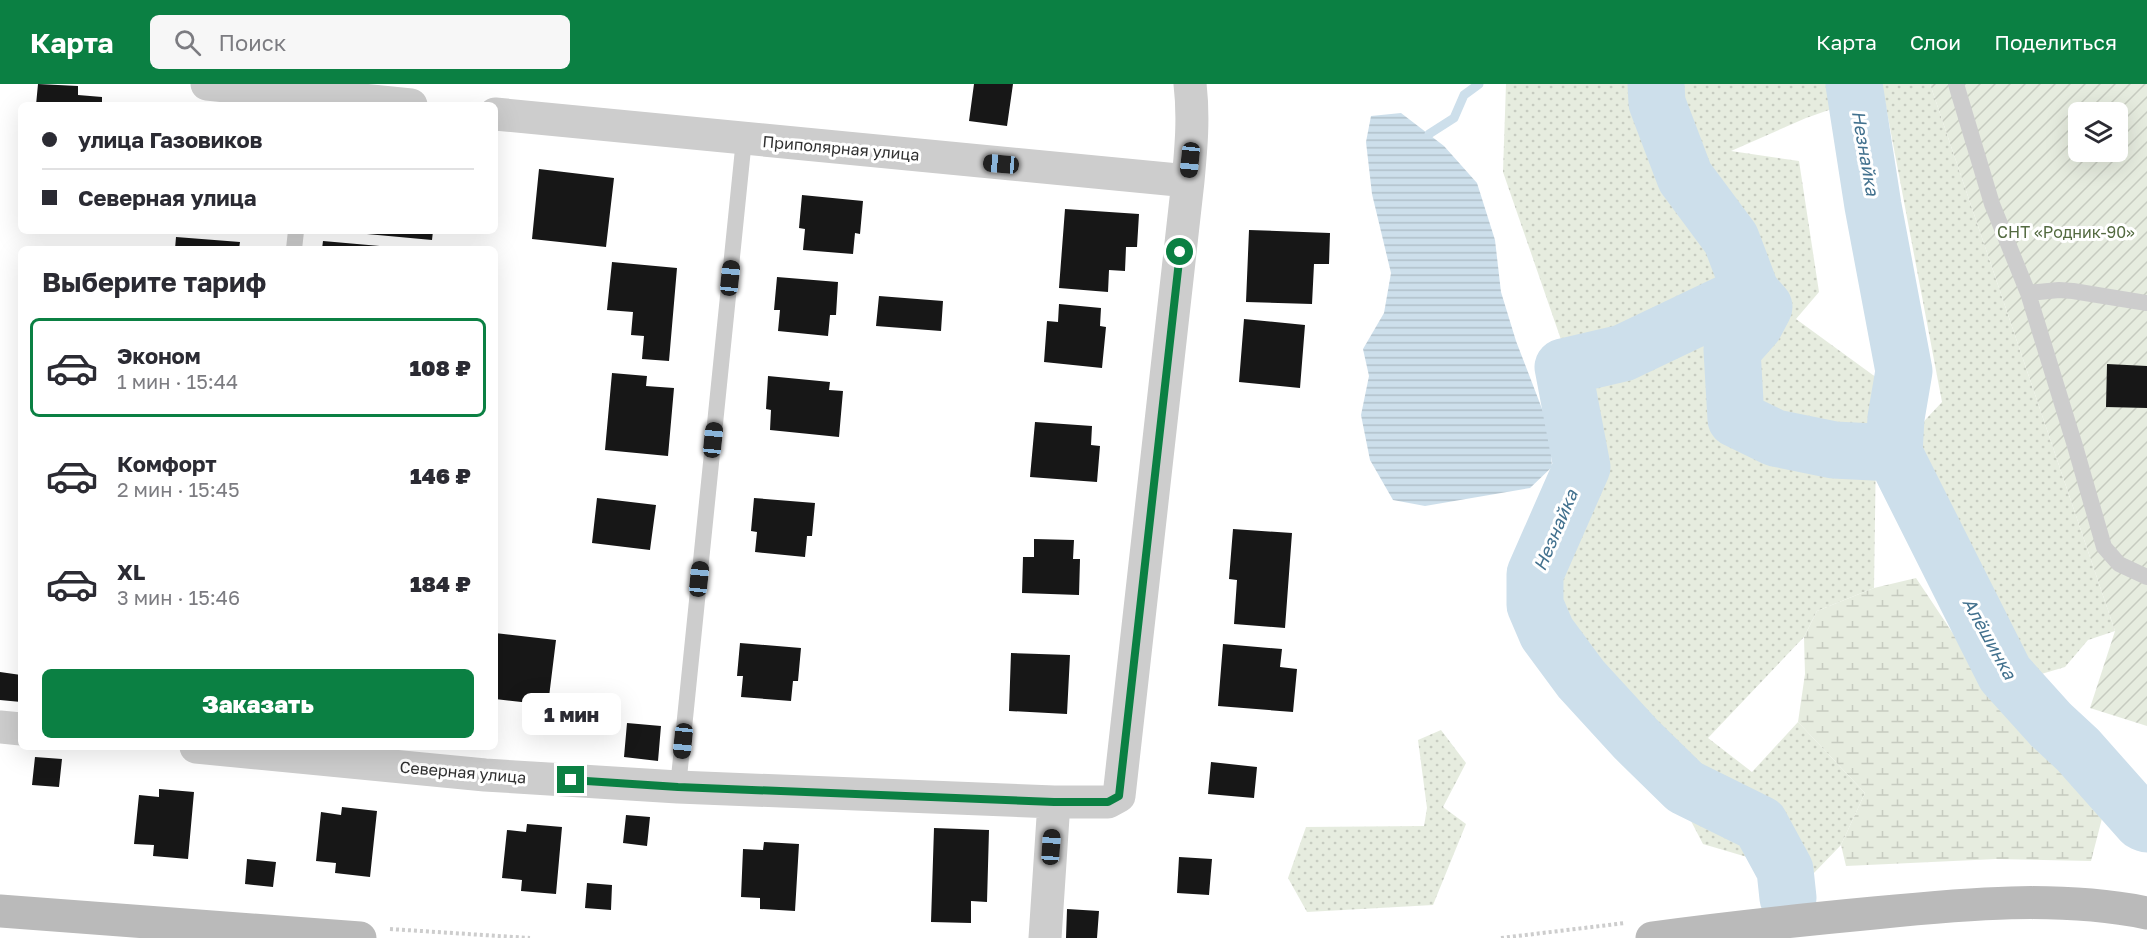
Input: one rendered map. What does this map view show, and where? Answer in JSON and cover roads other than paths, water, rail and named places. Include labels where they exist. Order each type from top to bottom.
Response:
[{"type":"street","points":[[207,84],[275,87],[309,100],[350,102]]},
{"type":"street","points":[[1188,182],[1192,139],[1190,84]]},
{"type":"street","name":"Приполярная улица","points":[[498,114],[1188,182]]},
{"type":"street","name":"Северная улица","points":[[253,750],[485,775],[678,787],[1054,802],[1108,802],[1119,796],[1188,182]]},
{"type":"street","points":[[0,726],[18,729]]},
{"type":"street","points":[[1045,938],[1054,802]]},
{"type":"street","points":[[1643,930],[1733,927],[1948,906],[2040,902],[2084,903],[2147,913]]},
{"type":"street","points":[[0,911],[360,938]]},
{"type":"lane","points":[[1956,84],[1992,204],[2028,293],[2076,446],[2104,547],[2120,564],[2147,578]]},
{"type":"lane","points":[[678,787],[744,139]]},
{"type":"lane","points":[[2028,293],[2073,291],[2147,303]]},
{"type":"water","points":[[1401,113],[1444,146],[1477,183],[1495,240],[1501,292],[1516,341],[1549,427],[1552,467],[1530,488],[1425,506],[1393,500],[1370,460],[1361,415],[1369,376],[1363,349],[1384,313],[1391,273],[1372,194],[1366,142],[1371,116]]},
{"type":"waterway","points":[[1429,134],[1454,118],[1464,95],[1479,84]]},
{"type":"waterway","name":"Незнайка","points":[[1656,84],[1657,103],[1685,177],[1731,239],[1751,292],[1623,353],[1563,367],[1582,467],[1535,574],[1535,605],[1547,633],[1581,679],[1636,739],[1685,787],[1760,824],[1785,870],[1788,898]]},
{"type":"waterway","name":"Незнайка","points":[[1751,292],[1764,307],[1755,324],[1732,350],[1736,419],[1775,438],[1834,450],[1894,453],[1896,418],[1904,371],[1873,206],[1854,84]]},
{"type":"waterway","name":"Алёшинка","points":[[1894,453],[2005,674],[2051,725],[2078,750],[2142,822],[2147,824]]},
{"type":"park label","name":"СНТ «Родник-90»","points":[[2066,232]]}]
